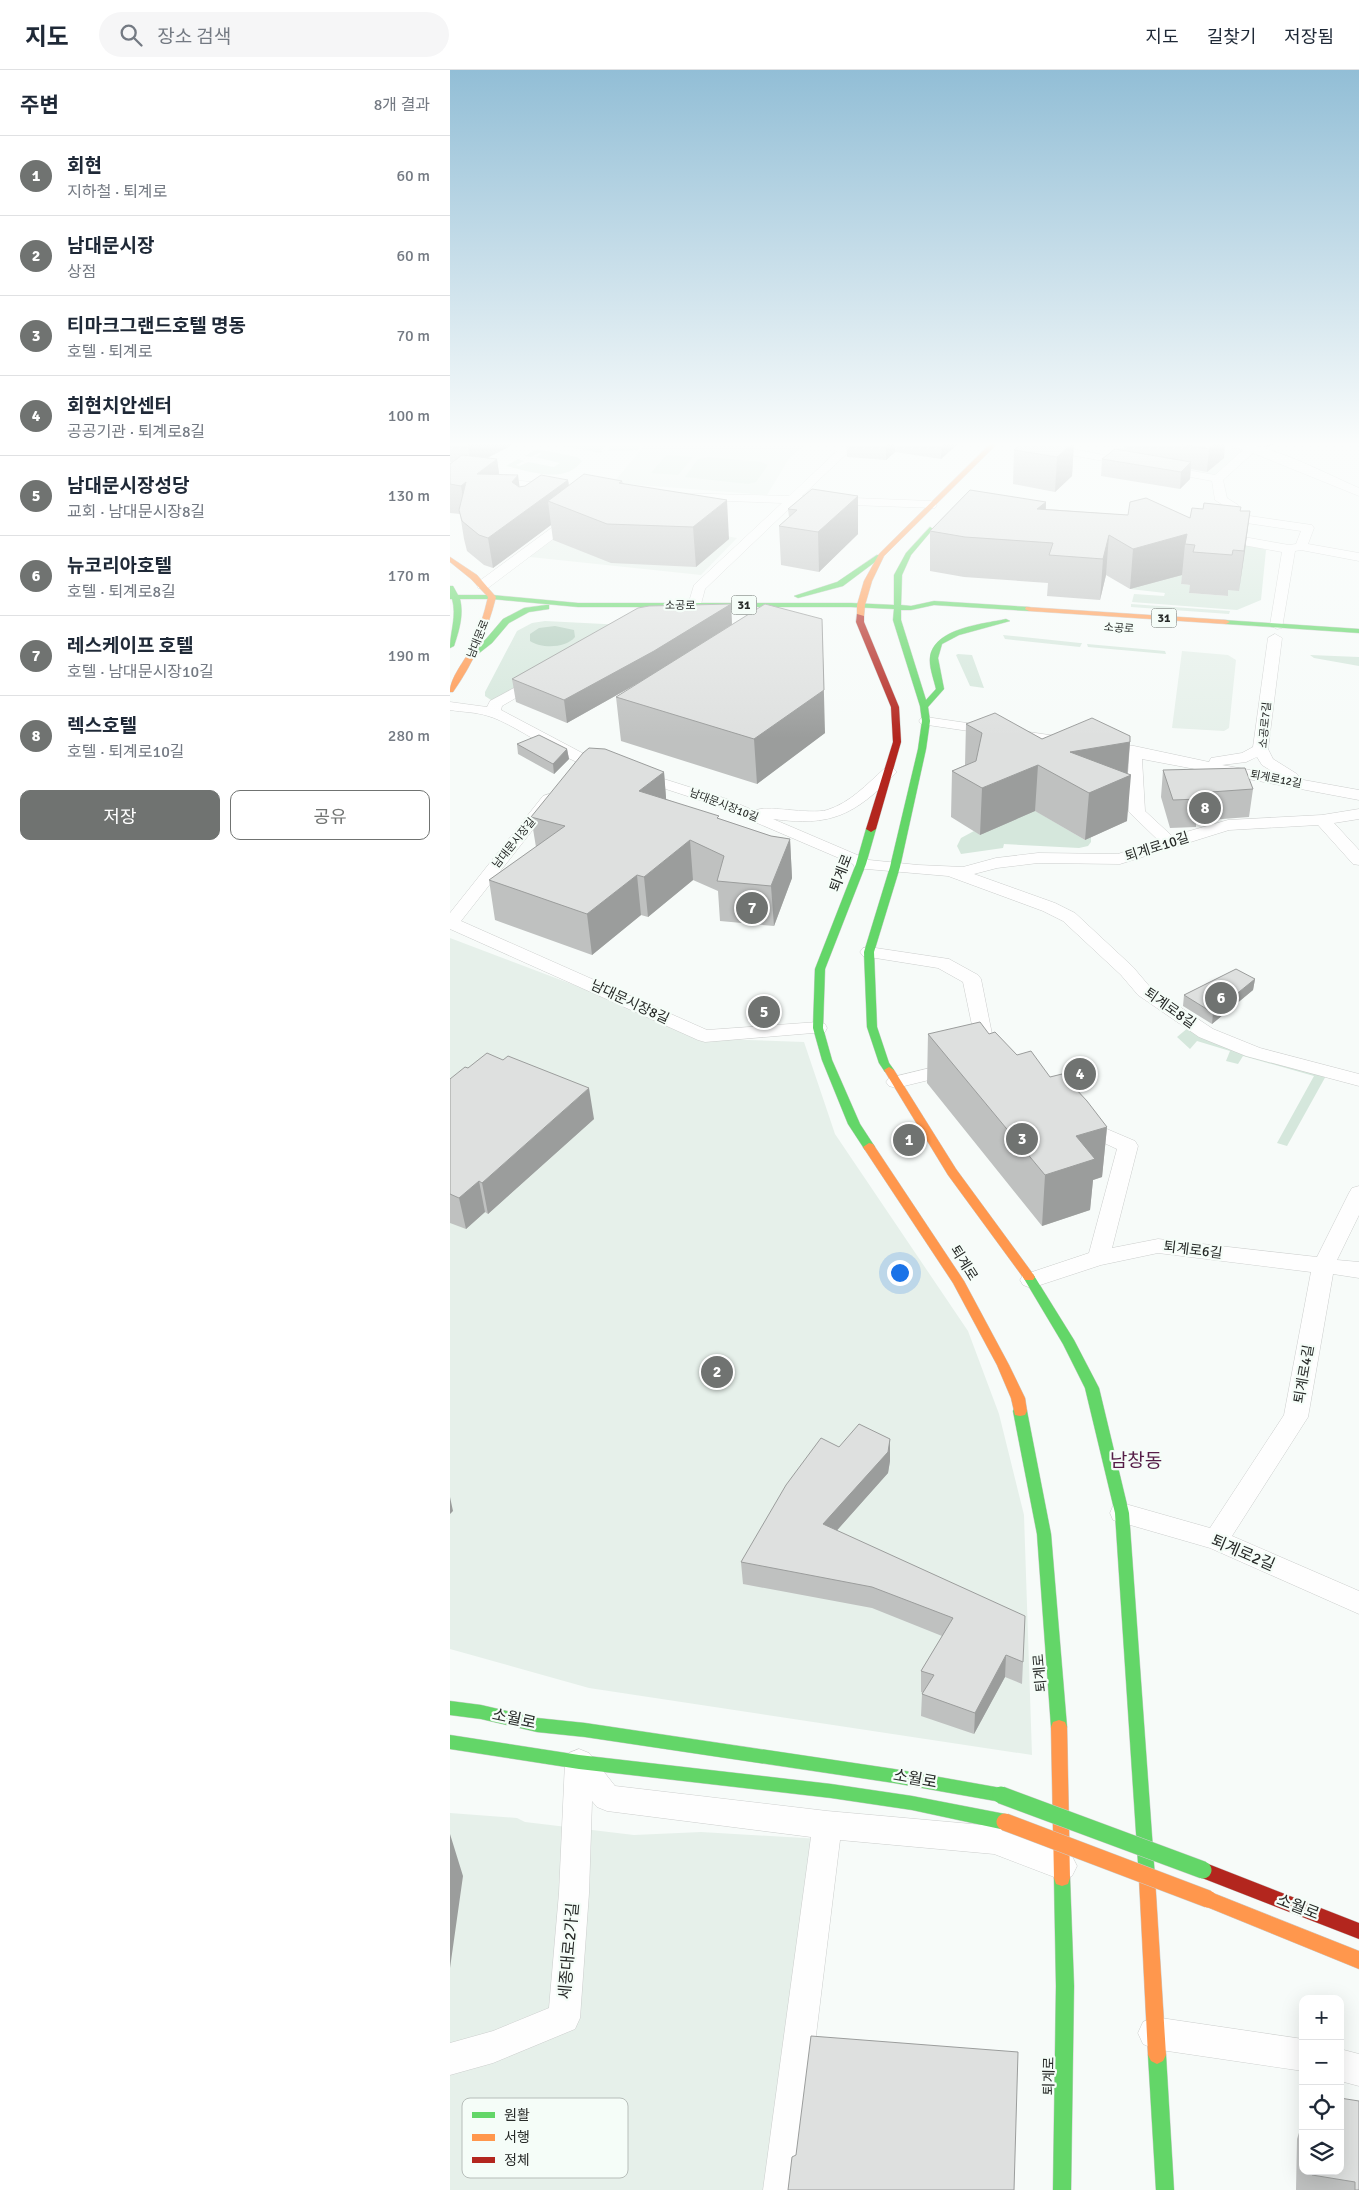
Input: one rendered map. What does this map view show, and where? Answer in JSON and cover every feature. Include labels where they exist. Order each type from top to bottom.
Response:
[{"type":"main road","name":"퇴계로","points":[[895,540],[880,555],[871,572],[861,605],[860,622],[869,648],[895,707],[897,742],[862,863],[820,969],[818,1028],[827,1060],[854,1124],[958,1281],[1004,1365],[1018,1398],[1044,1534],[1058,1705],[1064,1986],[1062,2190]]},
{"type":"main road","points":[[921,540],[908,554],[898,575],[896,608],[897,620],[925,714],[922,749],[895,867],[869,952],[872,1027],[884,1063],[952,1172],[1031,1280],[1069,1343],[1092,1388],[1122,1513],[1136,1700],[1164,2190]]},
{"type":"main road","points":[[769,605],[840,584],[880,555]]},
{"type":"main road","points":[[450,559],[483,585],[492,597]]},
{"type":"main road","points":[[898,575],[909,587]]},
{"type":"main road","points":[[922,593],[949,604]]},
{"type":"main road","name":"소공로","points":[[452,594],[578,604],[861,605],[910,608],[934,603],[1275,635],[1358,629]]},
{"type":"main road","name":"남대문로","points":[[450,646],[454,633],[452,594]]},
{"type":"main road","name":"남대문로","points":[[450,690],[475,652],[492,597]]},
{"type":"main road","points":[[475,652],[489,642],[506,621],[528,610],[553,605],[578,604]]},
{"type":"main road","points":[[793,605],[817,616]]},
{"type":"main road","name":"소공로","points":[[910,608],[936,615],[947,611],[986,612],[1001,608]]},
{"type":"main road","points":[[925,714],[940,688],[933,660],[939,643],[956,633],[1010,621],[969,618]]},
{"type":"main road","points":[[846,626],[854,630],[869,648],[881,642]]},
{"type":"main road","points":[[894,643],[899,647],[904,666],[913,672]]},
{"type":"main road","name":"소월로","points":[[450,1708],[481,1712],[537,1725],[586,1730],[1001,1794],[1359,1930]]},
{"type":"main road","name":"소월로","points":[[450,1742],[579,1762],[840,1792],[912,1803],[1005,1822],[1208,1899],[1359,1960]]},
{"type":"street","points":[[483,585],[543,540]]},
{"type":"street","points":[[695,605],[699,588],[750,540]]},
{"type":"street","points":[[1239,540],[1359,557]]},
{"type":"street","points":[[1275,635],[1295,548],[1300,540]]},
{"type":"street","points":[[641,621],[665,605]]},
{"type":"street","name":"소공로7길","points":[[1275,635],[1260,749],[1267,762],[1310,786]]},
{"type":"street","points":[[493,712],[495,704],[549,673]]},
{"type":"street","points":[[450,706],[493,712],[583,759],[571,773]]},
{"type":"street","name":"퇴계로12길","points":[[925,714],[1134,751],[1359,795]]},
{"type":"street","name":"퇴계로12길","points":[[1134,751],[1208,762],[1246,757],[1260,749]]},
{"type":"street","points":[[1134,751],[1138,812],[1169,842]]},
{"type":"street","name":"남대문시장10길","points":[[583,759],[657,780],[721,802],[862,863],[895,867]]},
{"type":"street","points":[[721,802],[786,816],[824,816],[855,804],[889,772]]},
{"type":"street","name":"남대문시장길","points":[[451,923],[560,786]]},
{"type":"street","name":"퇴계로10길","points":[[895,867],[963,872],[996,863],[1038,858],[1120,859],[1169,842],[1228,825],[1322,820],[1359,814]]},
{"type":"street","points":[[1322,820],[1359,860]]},
{"type":"street","name":"퇴계로8길","points":[[950,872],[1049,907],[1069,917],[1128,971],[1144,990],[1206,1033],[1253,1052],[1359,1080]]},
{"type":"street","points":[[450,899],[467,902]]},
{"type":"street","name":"남대문시장8길","points":[[451,923],[705,1036],[818,1028]]},
{"type":"street","points":[[869,952],[943,963],[972,978],[984,1064],[896,1082]]},
{"type":"street","points":[[1064,1114],[1128,1146],[1099,1258]]},
{"type":"street","name":"퇴계로4길","points":[[1216,1540],[1296,1417],[1322,1267],[1359,1193]]},
{"type":"street","name":"퇴계로6길","points":[[1031,1280],[1099,1258],[1158,1246],[1359,1270]]},
{"type":"street","name":"퇴계로2길","points":[[1122,1513],[1216,1540],[1359,1603]]},
{"type":"street","points":[[579,1762],[607,1798],[827,1825],[994,1840],[1062,1866]]},
{"type":"street","name":"세종대로2가길","points":[[450,2059],[493,2047],[564,2018],[575,1886],[579,1762]]},
{"type":"street","points":[[780,2190],[827,1825]]},
{"type":"street","points":[[1154,2033],[1299,2054]]},
{"type":"street","points":[[1344,2066],[1359,2070]]},
{"type":"shaded area","points":[[550,540],[735,540],[701,575],[530,557],[529,555]]},
{"type":"shaded area","points":[[1174,540],[1195,540],[1256,546],[1266,550],[1261,600],[1237,610],[1132,602],[1134,594],[1164,596],[1165,593],[1130,589]],"holes":[[[1183,572],[1228,590],[1228,596],[1189,593],[1191,585],[1181,584]]]},
{"type":"shaded area","points":[[1131,604],[1230,611],[1229,614],[1131,607]]},
{"type":"shaded area","points":[[545,621],[624,625],[494,702],[485,696],[485,692],[517,631],[532,623]]},
{"type":"shaded area","points":[[555,626],[574,630],[575,637],[571,641],[554,646],[535,644],[530,641],[530,634],[539,628]]},
{"type":"shaded area","points":[[1003,635],[1082,643],[1080,647],[1005,639]]},
{"type":"shaded area","points":[[1087,644],[1165,651],[1166,654],[1088,647]]},
{"type":"shaded area","points":[[1182,651],[1228,655],[1236,660],[1229,728],[1224,731],[1172,728]]},
{"type":"shaded area","points":[[956,655],[972,655],[984,688],[970,686]]},
{"type":"shaded area","points":[[1310,655],[1359,657],[1359,666],[1314,658]]},
{"type":"shaded area","points":[[1015,799],[1085,840],[1091,837],[1091,842],[1088,846],[1079,848],[1004,844],[1003,848],[961,854],[957,846],[961,838],[974,831],[981,835]]},
{"type":"shaded area","points":[[450,938],[717,1039],[804,1042],[835,1134],[968,1331],[999,1414],[1024,1515],[1032,1755],[589,1688],[450,1649]]},
{"type":"shaded area","points":[[1189,1027],[1327,1074],[1287,1146],[1277,1143],[1314,1076],[1243,1056],[1238,1064],[1226,1061],[1230,1051],[1197,1041],[1190,1049],[1177,1037]]},
{"type":"shaded area","points":[[450,1813],[517,1818],[525,1822],[634,1835],[701,1832],[821,1839],[780,2190],[450,2190]]},
{"type":"building","points":[[1008,540],[1108,540],[1103,559],[1049,555],[1053,543]]},
{"type":"building","points":[[1117,540],[1166,540],[1133,549]]},
{"type":"building","points":[[1186,540],[1246,540],[1244,551],[1233,550],[1232,555],[1193,552],[1195,545],[1185,544]]},
{"type":"building","points":[[731,604],[654,651],[564,700],[512,679],[638,608],[649,606]]},
{"type":"building","points":[[765,604],[822,619],[824,690],[754,739],[616,697]]},
{"type":"building","points":[[995,713],[1042,739],[1092,718],[1130,736],[1130,742],[1070,752],[1131,775],[1089,793],[1038,765],[982,788],[952,771],[976,761],[982,733],[966,724]]},
{"type":"building","points":[[539,735],[567,749],[553,764],[517,744]]},
{"type":"building","points":[[589,748],[605,749],[664,772],[639,791],[719,816],[717,818],[771,836],[790,839],[771,886],[717,881],[724,856],[690,840],[644,877],[637,875],[587,914],[489,880],[565,826],[531,817]]},
{"type":"building","points":[[1245,768],[1253,789],[1197,793],[1199,799],[1173,800],[1163,770]]},
{"type":"building","points":[[1236,969],[1255,979],[1213,1013],[1184,995]]},
{"type":"building","points":[[980,1022],[989,1034],[995,1032],[1017,1055],[1031,1051],[1050,1077],[1062,1074],[1087,1101],[1107,1127],[1076,1136],[1095,1159],[1045,1175],[928,1034]]},
{"type":"building","points":[[487,1053],[503,1060],[508,1056],[589,1088],[482,1183],[479,1181],[459,1198],[450,1194],[450,1079]]},
{"type":"building","points":[[859,1424],[890,1439],[888,1452],[823,1524],[1025,1616],[1023,1662],[1006,1655],[975,1713],[922,1694],[934,1675],[921,1671],[953,1618],[872,1587],[741,1562],[786,1485],[821,1438],[839,1447]]},
{"type":"building","points":[[811,2036],[1018,2052],[1014,2190],[788,2190],[792,2157],[796,2155]]},
{"type":"building","points":[[1344,2099],[1359,2101],[1359,2190],[1355,2190],[1355,2182],[1312,2175],[1344,2175]]},
{"type":"traffic: fast","points":[[889,1070],[884,1063],[872,1027],[869,952],[895,867],[922,749],[926,721],[924,706],[897,620],[898,575],[908,554],[920,540]]},
{"type":"traffic: fast","points":[[798,596],[840,584],[879,556]]},
{"type":"traffic: fast","points":[[450,588],[457,602],[458,609],[457,624],[450,646]]},
{"type":"traffic: fast","points":[[450,597],[492,597],[578,605],[851,605],[911,608],[934,603],[1029,609]]},
{"type":"traffic: fast","points":[[475,652],[489,641],[506,621],[527,610],[546,607]]},
{"type":"traffic: fast","points":[[924,706],[940,689],[934,658],[939,643],[956,633],[1006,621]]},
{"type":"traffic: fast","points":[[1226,622],[1359,631]]},
{"type":"traffic: fast","points":[[869,1147],[854,1124],[827,1060],[818,1028],[820,969],[861,864],[871,829]]},
{"type":"traffic: fast","points":[[1029,1277],[1069,1343],[1092,1388],[1122,1513],[1147,1878]]},
{"type":"traffic: fast","points":[[1020,1411],[1044,1534],[1059,1727]]},
{"type":"traffic: fast","points":[[450,1708],[481,1712],[537,1725],[585,1730],[894,1776],[1001,1795]]},
{"type":"traffic: fast","points":[[450,1742],[579,1762],[831,1791],[912,1803],[1005,1822]]},
{"type":"traffic: fast","points":[[1001,1795],[1203,1870]]},
{"type":"traffic: fast","points":[[1062,1878],[1065,1986],[1062,2190]]},
{"type":"traffic: fast","points":[[1157,2055],[1165,2190]]},
{"type":"traffic: slow","points":[[860,616],[868,581],[881,555],[896,540]]},
{"type":"traffic: slow","points":[[450,559],[474,577],[492,597],[476,646],[450,690]]},
{"type":"traffic: slow","points":[[1029,609],[1226,622]]},
{"type":"traffic: slow","points":[[889,1070],[952,1172],[1029,1277]]},
{"type":"traffic: slow","points":[[869,1147],[958,1281],[1003,1365],[1018,1398],[1020,1411]]},
{"type":"traffic: slow","points":[[1059,1727],[1062,1878]]},
{"type":"traffic: slow","points":[[1005,1822],[1208,1899]]},
{"type":"traffic: slow","points":[[1147,1878],[1157,2055]]},
{"type":"traffic: slow","points":[[1208,1899],[1359,1960]]},
{"type":"traffic: jam","points":[[860,616],[860,622],[895,707],[897,742],[871,829]]},
{"type":"traffic: jam","points":[[1203,1870],[1359,1931]]},
{"type":"place","name":"렉스호텔","points":[[1205,808]]},
{"type":"place","name":"레스케이프 호텔","points":[[752,908]]},
{"type":"place","name":"뉴코리아호텔","points":[[1221,998]]},
{"type":"place","name":"남대문시장성당","points":[[764,1012]]},
{"type":"place","name":"회현치안센터","points":[[1080,1074]]},
{"type":"place","name":"티마크그랜드호텔 명동","points":[[1022,1139]]},
{"type":"place","name":"회현","points":[[909,1140]]},
{"type":"place","name":"남대문시장","points":[[717,1372]]},
{"type":"district","name":"남창동","points":[[1136,1461]]}]
